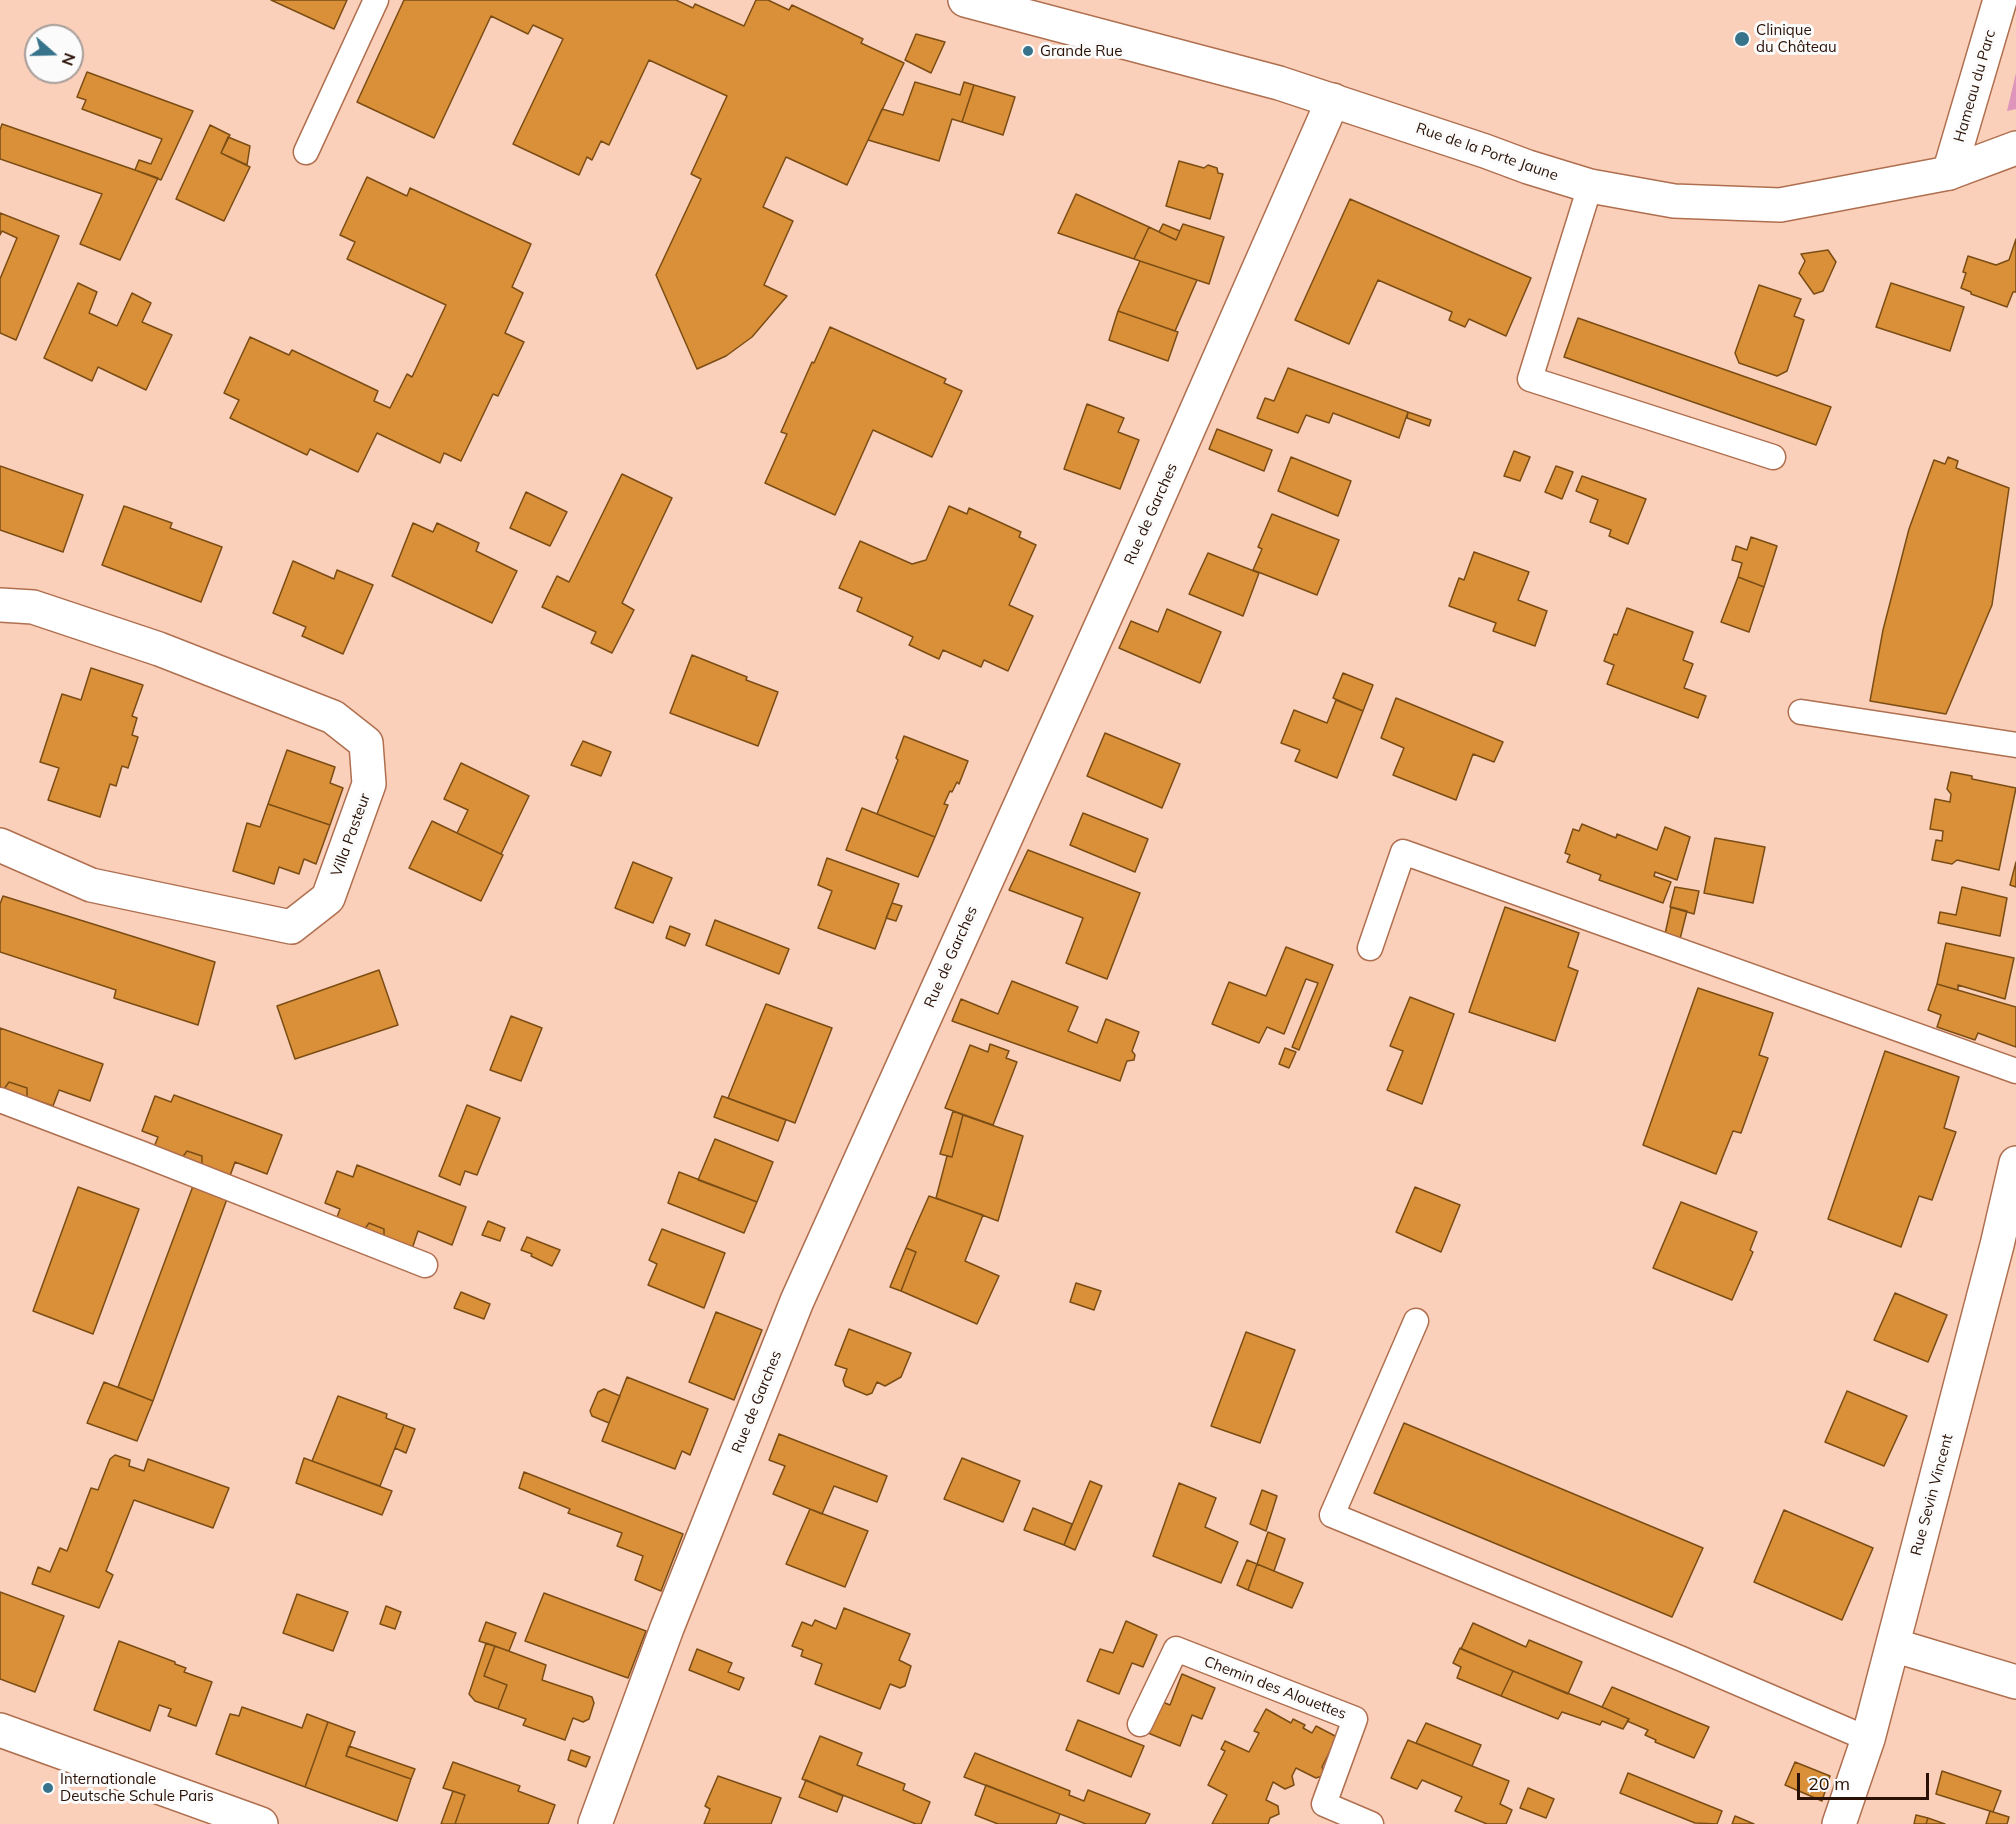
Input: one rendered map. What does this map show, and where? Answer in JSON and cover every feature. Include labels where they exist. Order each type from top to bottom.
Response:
[{"type":"street","name":"Hameau du Parc","points":[[1949,173],[2000,0]]},
{"type":"street","name":"Rue de la Porte Jaune","points":[[970,1],[1279,83],[1590,186],[1674,201],[1780,205],[1949,173],[2016,148]]},
{"type":"street","name":"Rue de Garches","points":[[595,1824],[667,1628],[798,1301],[1129,564],[1333,100]]},
{"type":"street","name":"Villa Pasteur","points":[[0,605],[44,610],[159,649],[333,717],[366,743],[369,784],[328,898],[291,927],[91,885],[0,845]]},
{"type":"street","name":"Rue Sevin Vincent","points":[[1839,1824],[1869,1739],[1994,1257],[2016,1163]]},
{"type":"street","points":[[1893,1645],[2016,1682]]},
{"type":"street","points":[[0,1730],[261,1824]]},
{"type":"lane","points":[[306,153],[376,0]]},
{"type":"lane","points":[[1590,186],[1530,379],[1773,458]]},
{"type":"lane","points":[[1801,712],[2016,745]]},
{"type":"lane","points":[[1370,948],[1404,852],[2016,1071]]},
{"type":"lane","points":[[0,1100],[425,1266]]},
{"type":"lane","points":[[1416,1321],[1332,1515],[1682,1659],[1869,1739]]},
{"type":"lane","name":"Chemin des Alouettes","points":[[1140,1724],[1176,1649],[1355,1719],[1324,1804],[1371,1824]]},
{"type":"shaded area","points":[[2016,73],[2016,109],[2007,111]]},
{"type":"building","points":[[271,0],[347,0],[334,29]]},
{"type":"building","points":[[404,0],[676,0],[693,8],[695,4],[744,26],[756,0],[768,0],[789,10],[792,5],[863,39],[861,43],[904,63],[847,185],[786,157],[763,207],[793,221],[764,285],[787,296],[752,337],[726,356],[697,369],[656,275],[701,179],[691,174],[727,96],[649,60],[609,145],[601,141],[592,160],[587,157],[579,175],[513,144],[563,39],[533,25],[528,34],[491,16],[434,138],[357,102]]},
{"type":"building","points":[[916,34],[945,42],[931,73],[905,60]]},
{"type":"building","points":[[87,72],[193,111],[161,180],[135,170],[139,160],[151,164],[162,139],[82,109],[86,100],[77,97]]},
{"type":"building","points":[[915,82],[960,95],[964,82],[974,85],[962,122],[952,119],[939,161],[868,140],[882,109],[903,115]]},
{"type":"building","points":[[974,85],[1015,97],[1003,135],[962,122]]},
{"type":"building","points":[[2,124],[158,178],[120,260],[80,244],[102,194],[0,159]]},
{"type":"building","points":[[210,125],[230,135],[221,153],[250,167],[224,221],[176,199]]},
{"type":"building","points":[[228,137],[250,146],[247,165],[221,153]]},
{"type":"building","points":[[1179,161],[1204,168],[1208,165],[1217,168],[1218,173],[1223,174],[1210,219],[1166,206]]},
{"type":"building","points":[[367,177],[407,196],[410,188],[531,244],[512,287],[523,293],[505,333],[524,342],[498,396],[493,394],[461,461],[444,453],[440,463],[377,433],[358,472],[310,449],[307,455],[230,418],[239,400],[224,393],[250,337],[289,355],[292,350],[378,391],[374,401],[390,408],[407,374],[412,377],[446,305],[347,259],[355,242],[340,235]]},
{"type":"building","points":[[1076,194],[1149,227],[1134,259],[1058,233]]},
{"type":"building","points":[[1350,199],[1531,278],[1506,336],[1469,319],[1465,327],[1449,320],[1452,312],[1378,280],[1349,344],[1295,320]]},
{"type":"building","points":[[0,213],[59,236],[16,340],[0,333],[0,279],[17,238],[2,231],[0,235]]},
{"type":"building","points":[[1163,224],[1180,231],[1176,240],[1159,232]]},
{"type":"building","points":[[1183,224],[1224,237],[1209,284],[1134,259],[1149,227],[1176,240]]},
{"type":"building","points":[[2016,239],[2016,292],[2013,292],[2007,307],[1961,288],[1968,256],[1996,265],[2009,260]]},
{"type":"building","points":[[1828,250],[1836,262],[1823,291],[1814,294],[1799,273],[1805,261],[1801,254]]},
{"type":"building","points":[[1140,261],[1197,280],[1175,331],[1118,311]]},
{"type":"building","points":[[78,283],[97,292],[89,313],[117,326],[132,293],[151,303],[142,322],[172,335],[146,390],[98,367],[92,381],[44,358]]},
{"type":"building","points":[[1891,283],[1964,307],[1950,351],[1876,327]]},
{"type":"building","points":[[1759,285],[1801,299],[1794,316],[1804,320],[1787,371],[1777,376],[1739,363],[1735,353]]},
{"type":"building","points":[[1118,311],[1178,332],[1168,361],[1109,340]]},
{"type":"building","points":[[1578,318],[1831,407],[1816,445],[1564,357]]},
{"type":"building","points":[[830,327],[946,379],[944,383],[962,391],[932,457],[873,430],[835,515],[765,483],[787,434],[781,432]]},
{"type":"building","points":[[1288,368],[1408,412],[1399,438],[1333,413],[1329,423],[1306,415],[1298,433],[1257,418],[1265,398],[1274,401]]},
{"type":"building","points":[[1087,404],[1124,418],[1118,432],[1139,440],[1120,489],[1064,469]]},
{"type":"building","points":[[1408,412],[1431,420],[1429,426],[1407,418]]},
{"type":"building","points":[[1217,429],[1272,450],[1264,471],[1209,449]]},
{"type":"building","points":[[1514,451],[1530,457],[1520,481],[1504,476]]},
{"type":"building","points":[[1291,457],[1351,481],[1338,516],[1278,491]]},
{"type":"building","points":[[1948,457],[1958,461],[1956,468],[2009,488],[1992,605],[1946,714],[1870,701],[1883,630],[1909,529],[1934,460],[1945,464]]},
{"type":"building","points":[[0,466],[83,495],[63,552],[0,530]]},
{"type":"building","points":[[1556,466],[1573,472],[1562,499],[1545,492]]},
{"type":"building","points":[[622,474],[672,498],[622,603],[634,610],[612,653],[591,643],[596,632],[542,607],[557,576],[569,582]]},
{"type":"building","points":[[1582,476],[1646,499],[1628,544],[1609,536],[1611,530],[1590,522],[1598,500],[1576,491]]},
{"type":"building","points":[[526,492],[567,512],[550,546],[510,528]]},
{"type":"building","points":[[124,506],[172,523],[170,528],[222,547],[201,602],[102,565]]},
{"type":"building","points":[[949,506],[967,514],[969,508],[1021,532],[1019,537],[1036,545],[1009,605],[1033,616],[1008,671],[984,660],[981,667],[943,650],[939,659],[909,645],[913,637],[857,611],[862,598],[839,588],[860,541],[912,564],[926,560]]},
{"type":"building","points":[[1272,514],[1339,540],[1317,595],[1253,570],[1262,549],[1258,547]]},
{"type":"building","points":[[413,523],[433,532],[437,523],[479,543],[476,551],[517,571],[492,623],[392,576]]},
{"type":"building","points":[[1751,537],[1777,546],[1764,587],[1738,577],[1742,563],[1732,560],[1736,546],[1747,550]]},
{"type":"building","points":[[1474,552],[1529,572],[1518,600],[1547,611],[1535,646],[1493,631],[1496,623],[1449,606],[1459,578],[1464,580]]},
{"type":"building","points":[[1208,553],[1259,573],[1243,616],[1189,594]]},
{"type":"building","points":[[293,561],[334,579],[337,570],[373,585],[343,654],[302,636],[306,627],[273,613]]},
{"type":"building","points":[[1738,577],[1764,587],[1749,632],[1721,622]]},
{"type":"building","points":[[1627,608],[1693,632],[1683,660],[1693,664],[1684,688],[1706,696],[1698,718],[1607,684],[1614,665],[1604,661]]},
{"type":"building","points":[[1167,609],[1221,632],[1200,683],[1119,648],[1131,621],[1158,632]]},
{"type":"building","points":[[692,655],[778,692],[758,746],[670,713]]},
{"type":"building","points":[[91,668],[143,685],[132,716],[137,718],[132,735],[138,737],[128,768],[122,766],[116,786],[110,784],[100,817],[48,800],[59,768],[40,762],[62,694],[81,700]]},
{"type":"building","points":[[1343,673],[1373,685],[1363,711],[1333,698]]},
{"type":"building","points":[[1396,698],[1503,742],[1494,762],[1473,754],[1456,800],[1393,775],[1404,748],[1381,738]]},
{"type":"building","points":[[1336,700],[1363,711],[1337,778],[1295,761],[1300,750],[1281,743],[1294,710],[1327,723]]},
{"type":"building","points":[[1105,733],[1180,764],[1162,808],[1087,776]]},
{"type":"building","points":[[904,736],[968,761],[959,784],[957,782],[952,792],[950,791],[944,804],[948,805],[935,837],[877,814],[898,760],[896,758]]},
{"type":"building","points":[[583,741],[611,752],[601,776],[571,765]]},
{"type":"building","points":[[287,750],[335,767],[330,783],[343,788],[330,825],[268,804]]},
{"type":"building","points":[[461,763],[529,796],[501,854],[457,833],[468,810],[444,799]]},
{"type":"building","points":[[1951,772],[2016,788],[1999,870],[1957,860],[1952,864],[1932,860],[1936,840],[1942,841],[1943,831],[1930,829],[1935,799],[1950,802],[1951,794],[1947,789]]},
{"type":"building","points":[[268,804],[330,825],[316,864],[304,859],[299,874],[279,867],[274,884],[233,871],[247,823],[260,827]]},
{"type":"building","points":[[862,808],[935,837],[918,877],[846,850]]},
{"type":"building","points":[[1083,813],[1148,839],[1135,872],[1070,845]]},
{"type":"building","points":[[432,821],[503,855],[481,901],[409,868]]},
{"type":"building","points":[[1582,824],[1616,838],[1617,834],[1657,850],[1665,827],[1690,837],[1677,880],[1655,872],[1654,876],[1671,882],[1663,903],[1599,880],[1601,875],[1567,862],[1570,855],[1565,853],[1573,829],[1579,831]]},
{"type":"building","points":[[1715,838],[1765,847],[1753,903],[1704,893]]},
{"type":"building","points":[[1028,850],[1140,893],[1107,979],[1066,963],[1083,918],[1009,890]]},
{"type":"building","points":[[827,858],[899,884],[875,949],[818,928],[832,891],[818,885]]},
{"type":"building","points":[[633,862],[672,878],[653,923],[615,908]]},
{"type":"building","points":[[2016,862],[2016,887],[2010,885]]},
{"type":"building","points":[[1675,887],[1699,891],[1694,914],[1670,907]]},
{"type":"building","points":[[1962,887],[2007,898],[2000,936],[1938,923],[1940,912],[1956,915]]},
{"type":"building","points":[[3,896],[215,962],[198,1025],[114,998],[116,990],[0,952],[0,904]]},
{"type":"building","points":[[892,903],[902,906],[896,921],[886,918]]},
{"type":"building","points":[[1505,907],[1579,933],[1568,967],[1578,971],[1555,1041],[1469,1012]]},
{"type":"building","points":[[1671,907],[1687,911],[1680,939],[1665,934]]},
{"type":"building","points":[[715,920],[789,949],[779,974],[706,945]]},
{"type":"building","points":[[670,926],[690,934],[685,946],[666,938]]},
{"type":"building","points":[[1946,943],[2014,958],[2005,999],[1958,985],[1958,990],[1937,984]]},
{"type":"building","points":[[1286,947],[1333,965],[1299,1050],[1292,1047],[1318,983],[1306,979],[1284,1034],[1267,1027],[1259,1043],[1212,1024],[1229,982],[1266,996]]},
{"type":"building","points":[[379,970],[398,1025],[295,1059],[277,1006]]},
{"type":"building","points":[[1012,981],[1078,1007],[1068,1031],[1097,1043],[1106,1019],[1139,1032],[1132,1051],[1135,1055],[1134,1060],[1127,1061],[1120,1081],[952,1021],[961,999],[998,1014]]},
{"type":"building","points":[[1937,984],[2016,1007],[2016,1047],[1978,1033],[1975,1040],[1937,1027],[1941,1015],[1928,1010]]},
{"type":"building","points":[[1698,988],[1773,1013],[1759,1055],[1768,1058],[1741,1133],[1733,1131],[1716,1174],[1643,1145]]},
{"type":"building","points":[[1410,997],[1454,1014],[1422,1104],[1387,1090],[1403,1051],[1390,1046]]},
{"type":"building","points":[[766,1004],[832,1028],[795,1123],[728,1098]]},
{"type":"building","points":[[511,1016],[542,1028],[521,1081],[490,1070]]},
{"type":"building","points":[[0,1028],[103,1064],[90,1101],[59,1090],[53,1106],[27,1097],[27,1088],[9,1082],[4,1089],[0,1087]]},
{"type":"building","points":[[990,1044],[1009,1051],[1006,1058],[1017,1062],[993,1125],[945,1108],[970,1045],[988,1052]]},
{"type":"building","points":[[1285,1048],[1296,1052],[1289,1068],[1279,1064]]},
{"type":"building","points":[[1885,1051],[1959,1077],[1944,1128],[1956,1132],[1932,1200],[1919,1196],[1901,1247],[1828,1219]]},
{"type":"building","points":[[9,1082],[27,1088],[27,1097],[4,1089]]},
{"type":"building","points":[[174,1095],[282,1135],[267,1174],[235,1162],[230,1176],[202,1165],[202,1156],[187,1151],[182,1158],[154,1147],[158,1137],[142,1131],[155,1096],[171,1102]]},
{"type":"building","points":[[722,1096],[786,1120],[778,1141],[714,1117]]},
{"type":"building","points":[[467,1105],[500,1118],[477,1175],[465,1171],[460,1185],[439,1176]]},
{"type":"building","points":[[953,1111],[963,1115],[952,1157],[940,1154]]},
{"type":"building","points":[[963,1115],[1023,1136],[998,1221],[936,1198],[947,1156],[952,1157]]},
{"type":"building","points":[[715,1139],[773,1162],[757,1202],[698,1180]]},
{"type":"building","points":[[187,1151],[202,1156],[202,1165],[182,1158]]},
{"type":"building","points":[[357,1165],[466,1207],[452,1245],[418,1231],[412,1249],[384,1238],[384,1229],[369,1223],[364,1230],[336,1220],[340,1209],[325,1203],[337,1171],[353,1177]]},
{"type":"building","points":[[679,1172],[757,1202],[744,1233],[668,1203]]},
{"type":"building","points":[[193,1186],[227,1199],[153,1401],[118,1387]]},
{"type":"building","points":[[78,1187],[139,1209],[93,1334],[33,1311]]},
{"type":"building","points":[[1415,1187],[1460,1205],[1441,1252],[1396,1232]]},
{"type":"building","points":[[929,1196],[983,1215],[965,1261],[999,1276],[977,1324],[901,1291],[916,1252],[906,1248]]},
{"type":"building","points":[[1681,1202],[1757,1232],[1750,1250],[1753,1252],[1732,1300],[1653,1268]]},
{"type":"building","points":[[488,1221],[505,1228],[500,1241],[482,1235]]},
{"type":"building","points":[[369,1223],[384,1229],[384,1238],[364,1230]]},
{"type":"building","points":[[662,1229],[725,1253],[704,1308],[648,1285],[657,1264],[649,1260]]},
{"type":"building","points":[[527,1237],[560,1250],[552,1266],[521,1250]]},
{"type":"building","points":[[906,1248],[916,1252],[901,1291],[890,1287]]},
{"type":"building","points":[[1076,1283],[1101,1291],[1094,1310],[1070,1302]]},
{"type":"building","points":[[461,1292],[490,1304],[484,1319],[454,1308]]},
{"type":"building","points":[[1895,1293],[1947,1315],[1928,1362],[1874,1340]]},
{"type":"building","points":[[716,1312],[762,1330],[734,1400],[689,1382]]},
{"type":"building","points":[[849,1329],[911,1353],[901,1377],[885,1386],[877,1382],[872,1393],[867,1395],[845,1386],[843,1380],[847,1369],[835,1365]]},
{"type":"building","points":[[1246,1332],[1295,1350],[1260,1443],[1211,1426]]},
{"type":"building","points":[[627,1377],[708,1409],[690,1455],[682,1451],[675,1469],[602,1441]]},
{"type":"building","points":[[104,1382],[153,1401],[137,1441],[87,1423]]},
{"type":"building","points":[[604,1389],[620,1396],[609,1423],[592,1416],[590,1411],[598,1392]]},
{"type":"building","points":[[1847,1391],[1907,1416],[1884,1466],[1825,1442]]},
{"type":"building","points":[[338,1396],[387,1414],[386,1418],[404,1425],[380,1486],[312,1461]]},
{"type":"building","points":[[1404,1423],[1703,1548],[1672,1617],[1374,1493]]},
{"type":"building","points":[[404,1425],[415,1429],[406,1453],[395,1448]]},
{"type":"building","points":[[779,1434],[887,1476],[877,1502],[834,1486],[822,1514],[773,1494],[785,1466],[769,1460]]},
{"type":"building","points":[[115,1455],[130,1460],[129,1466],[144,1471],[148,1459],[229,1488],[213,1528],[134,1500],[106,1571],[113,1575],[99,1608],[32,1584],[38,1567],[50,1572],[60,1548],[67,1551],[91,1488],[98,1490],[110,1459]]},
{"type":"building","points":[[304,1458],[392,1491],[382,1515],[296,1483]]},
{"type":"building","points":[[962,1458],[1020,1481],[1003,1522],[944,1499]]},
{"type":"building","points":[[524,1472],[683,1534],[661,1591],[635,1580],[643,1556],[617,1546],[622,1533],[568,1513],[570,1509],[519,1488]]},
{"type":"building","points":[[1090,1481],[1102,1486],[1075,1550],[1064,1545]]},
{"type":"building","points":[[1179,1483],[1216,1498],[1205,1527],[1238,1542],[1221,1583],[1153,1556]]},
{"type":"building","points":[[1262,1490],[1277,1496],[1266,1531],[1250,1524]]},
{"type":"building","points":[[1033,1508],[1072,1524],[1064,1545],[1024,1530]]},
{"type":"building","points":[[810,1509],[868,1531],[845,1587],[786,1564]]},
{"type":"building","points":[[1784,1510],[1873,1548],[1842,1620],[1754,1582]]},
{"type":"building","points":[[1268,1532],[1285,1539],[1274,1571],[1257,1564]]},
{"type":"building","points":[[1247,1560],[1257,1564],[1248,1590],[1237,1585]]},
{"type":"building","points":[[1257,1564],[1303,1583],[1292,1608],[1248,1590]]},
{"type":"building","points":[[0,1592],[64,1616],[35,1692],[0,1679]]},
{"type":"building","points":[[544,1593],[646,1631],[628,1678],[525,1641]]},
{"type":"building","points":[[297,1594],[348,1612],[333,1651],[283,1633]]},
{"type":"building","points":[[386,1606],[401,1612],[395,1629],[380,1624]]},
{"type":"building","points":[[844,1608],[910,1634],[899,1660],[911,1666],[905,1686],[900,1688],[890,1684],[880,1709],[815,1684],[822,1664],[801,1656],[803,1650],[792,1646],[802,1622],[812,1626],[815,1620],[836,1629]]},
{"type":"building","points":[[1126,1621],[1157,1635],[1143,1667],[1132,1663],[1119,1694],[1087,1681],[1100,1649],[1113,1653]]},
{"type":"building","points":[[486,1622],[516,1633],[509,1651],[479,1641]]},
{"type":"building","points":[[1473,1623],[1526,1647],[1529,1640],[1582,1662],[1568,1694],[1461,1649]]},
{"type":"building","points":[[119,1641],[175,1662],[186,1668],[184,1672],[212,1682],[196,1726],[168,1716],[171,1709],[159,1705],[150,1731],[94,1710]]},
{"type":"building","points":[[486,1643],[495,1646],[484,1676],[507,1685],[498,1709],[475,1701],[469,1694]]},
{"type":"building","points":[[495,1646],[546,1665],[542,1680],[592,1697],[594,1703],[589,1719],[583,1722],[573,1718],[565,1740],[523,1725],[526,1719],[498,1709],[507,1685],[484,1676]]},
{"type":"building","points":[[1460,1648],[1513,1671],[1501,1696],[1457,1678],[1461,1667],[1453,1663]]},
{"type":"building","points":[[697,1649],[732,1663],[728,1672],[744,1678],[739,1690],[689,1670]]},
{"type":"building","points":[[1513,1671],[1629,1719],[1623,1729],[1602,1721],[1600,1725],[1562,1712],[1558,1719],[1501,1696]]},
{"type":"building","points":[[1182,1674],[1215,1688],[1202,1719],[1192,1715],[1180,1746],[1148,1733],[1160,1701],[1170,1705]]},
{"type":"building","points":[[1612,1687],[1709,1727],[1694,1758],[1655,1742],[1656,1740],[1645,1735],[1648,1730],[1602,1707]]},
{"type":"building","points":[[242,1707],[302,1728],[307,1714],[328,1722],[305,1787],[216,1754],[230,1714],[239,1716]]},
{"type":"building","points":[[1266,1709],[1291,1723],[1293,1719],[1305,1725],[1303,1728],[1312,1733],[1316,1726],[1337,1737],[1322,1767],[1325,1775],[1316,1778],[1296,1768],[1292,1776],[1294,1785],[1285,1789],[1273,1782],[1266,1800],[1278,1806],[1279,1814],[1270,1818],[1268,1824],[1212,1824],[1227,1795],[1208,1785],[1225,1751],[1221,1749],[1225,1741],[1249,1752],[1259,1733],[1254,1731]]},
{"type":"building","points":[[1078,1720],[1144,1746],[1131,1777],[1066,1750]]},
{"type":"building","points":[[328,1722],[355,1732],[346,1756],[411,1779],[397,1821],[305,1787]]},
{"type":"building","points":[[1426,1723],[1481,1745],[1472,1766],[1416,1743]]},
{"type":"building","points":[[820,1736],[862,1753],[857,1765],[905,1784],[903,1790],[930,1802],[921,1824],[802,1779]]},
{"type":"building","points":[[1408,1740],[1509,1781],[1500,1804],[1512,1810],[1506,1824],[1487,1824],[1455,1811],[1462,1797],[1422,1780],[1417,1789],[1391,1778]]},
{"type":"building","points":[[349,1746],[415,1769],[411,1779],[346,1756]]},
{"type":"building","points":[[571,1750],[590,1757],[586,1767],[568,1760]]},
{"type":"building","points":[[975,1753],[1070,1791],[1069,1795],[1084,1801],[1088,1790],[1150,1814],[1145,1824],[1086,1824],[964,1777]]},
{"type":"building","points":[[453,1762],[520,1786],[518,1791],[555,1805],[548,1824],[455,1824],[465,1795],[443,1788]]},
{"type":"building","points":[[1795,1762],[1830,1776],[1822,1801],[1785,1785]]},
{"type":"building","points":[[1942,1771],[2001,1791],[1993,1812],[1936,1794]]},
{"type":"building","points":[[1628,1773],[1722,1811],[1717,1824],[1695,1823],[1620,1793]]},
{"type":"building","points":[[718,1776],[781,1798],[771,1824],[704,1824],[710,1809],[705,1806]]},
{"type":"building","points":[[806,1780],[843,1796],[837,1812],[799,1797]]},
{"type":"building","points":[[986,1785],[1060,1814],[1056,1824],[998,1824],[975,1815]]},
{"type":"building","points":[[1528,1788],[1554,1799],[1546,1818],[1520,1808]]},
{"type":"building","points":[[453,1791],[465,1795],[455,1824],[441,1824]]},
{"type":"building","points":[[1990,1811],[2009,1817],[2007,1824],[1986,1824]]},
{"type":"building","points":[[1916,1815],[1928,1818],[1926,1824],[1914,1824]]},
{"type":"building","points":[[1735,1816],[1754,1824],[1732,1824]]},
{"type":"building","points":[[1928,1818],[1945,1824],[1926,1824]]},
{"type":"place","name":"Clinique du Château","points":[[1742,39]]},
{"type":"place","name":"Grande Rue","points":[[1028,51]]},
{"type":"place","name":"Internationale Deutsche Schule Paris","points":[[48,1788]]}]
